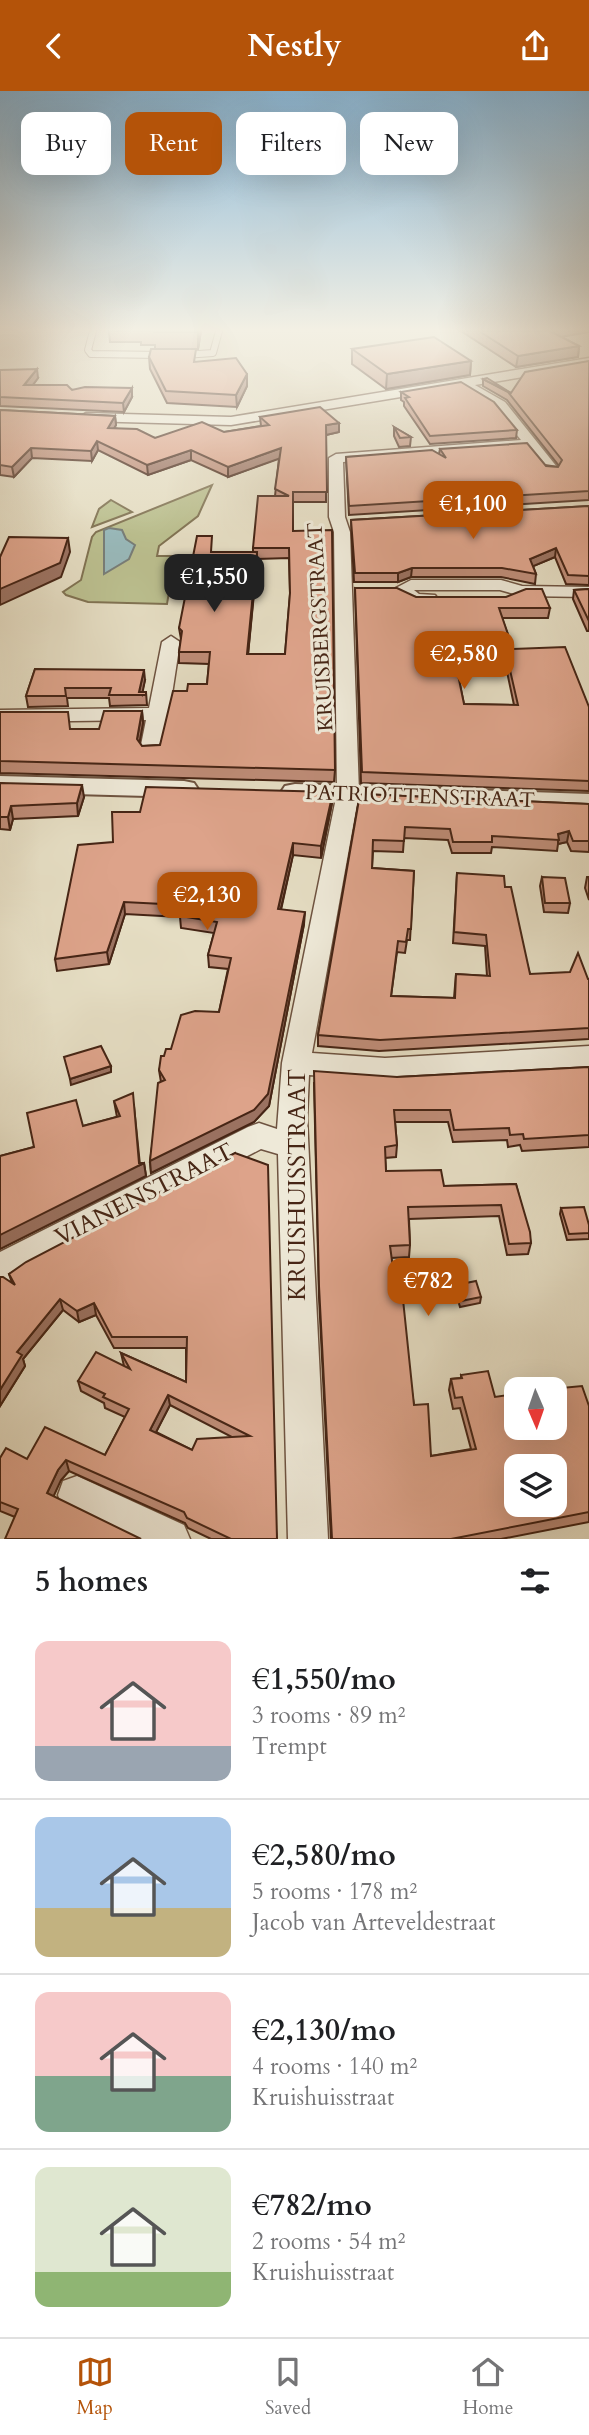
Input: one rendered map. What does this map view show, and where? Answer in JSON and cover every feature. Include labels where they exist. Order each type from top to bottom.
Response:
[{"type":"street","points":[[65,416],[218,423],[368,399]]},
{"type":"street","points":[[489,399],[500,405],[552,470]]},
{"type":"street","points":[[336,458],[531,444]]},
{"type":"street","name":"KRUISBERGSTRAAT","points":[[336,458],[346,522],[342,531],[348,793]]},
{"type":"street","points":[[343,590],[401,590],[411,585],[501,585],[521,591],[589,592]]},
{"type":"street","points":[[151,750],[171,642]]},
{"type":"street","points":[[0,716],[159,714]]},
{"type":"street","points":[[0,785],[212,789]]},
{"type":"street","name":"PATRIOTTENSTRAAT","points":[[266,791],[589,803]]},
{"type":"street","name":"KRUISHUISSTRAAT","points":[[308,1539],[292,1146],[296,1063],[348,793]]},
{"type":"street","points":[[296,1063],[385,1069],[589,1057]]},
{"type":"street","name":"VIANENSTRAAT","points":[[0,1272],[15,1260],[259,1136],[292,1146]]},
{"type":"street","points":[[77,1495],[170,1539]]},
{"type":"green space","points":[[212,485],[198,516],[159,546],[157,556],[175,556],[167,604],[88,602],[63,592],[81,580],[92,537],[96,532]]},
{"type":"green space","points":[[111,500],[132,512],[92,527],[99,509]]},
{"type":"water","points":[[104,530],[122,530],[126,539],[135,545],[129,559],[104,574]]},
{"type":"building","points":[[32,399],[126,399],[123,403]]},
{"type":"building","points":[[405,399],[488,399],[517,430],[430,436]]},
{"type":"building","points":[[513,399],[589,399],[589,491],[349,506],[346,457],[432,450],[446,458],[440,449],[527,443],[546,466],[558,467],[562,460]]},
{"type":"building","points":[[320,407],[339,423],[326,425],[327,492],[293,492],[293,531],[332,530],[335,770],[0,761],[0,712],[68,712],[70,729],[99,729],[104,711],[142,711],[137,739],[142,746],[160,745],[173,691],[187,691],[188,684],[207,684],[210,652],[179,652],[182,631],[179,628],[197,536],[212,536],[211,552],[257,552],[247,654],[285,654],[290,593],[289,548],[253,548],[258,496],[289,496],[275,489],[281,448],[228,467],[191,450],[147,465],[97,441],[91,451],[31,448],[12,467],[0,465],[0,410],[115,416],[108,428],[137,429],[155,438],[202,422],[224,432],[269,425],[260,417]]},
{"type":"building","points":[[394,427],[411,437],[400,438]]},
{"type":"building","points":[[589,506],[589,576],[568,575],[556,548],[530,559],[536,574],[502,568],[412,568],[398,573],[355,573],[351,520]]},
{"type":"building","points":[[9,537],[68,538],[60,563],[0,589],[0,557]]},
{"type":"building","points":[[355,588],[397,588],[416,597],[506,597],[526,589],[542,589],[550,608],[499,608],[513,649],[565,647],[589,707],[589,781],[362,772]],"holes":[[[507,657],[518,705],[464,704],[456,665],[467,665],[466,659]]]},
{"type":"building","points":[[589,589],[589,621],[574,590]]},
{"type":"building","points":[[35,669],[144,670],[139,692],[146,692],[146,695],[109,695],[111,688],[65,688],[66,696],[26,696]]},
{"type":"building","points":[[0,783],[82,785],[77,803],[11,806],[8,817],[0,817]]},
{"type":"building","points":[[146,787],[333,792],[321,846],[293,843],[278,909],[305,912],[268,1094],[254,1110],[150,1161],[158,1083],[165,1080],[159,1070],[161,1056],[164,1056],[166,1049],[171,1049],[181,1015],[195,1011],[219,1012],[231,958],[208,955],[217,922],[180,916],[182,905],[124,902],[107,952],[55,959],[78,845],[113,842],[112,812],[140,812]]},
{"type":"building","points":[[360,794],[589,804],[589,841],[573,841],[569,831],[558,834],[559,840],[492,836],[492,842],[453,842],[450,829],[405,827],[404,841],[373,840],[372,868],[414,871],[411,929],[408,929],[406,942],[398,941],[391,996],[455,998],[456,974],[490,976],[486,935],[454,932],[457,873],[504,876],[505,887],[511,887],[530,974],[570,972],[578,953],[589,979],[589,1028],[380,1040],[318,1035]]},
{"type":"building","points":[[542,877],[565,878],[570,903],[545,903]]},
{"type":"building","points":[[101,1046],[111,1066],[70,1079],[64,1057]]},
{"type":"building","points":[[589,1067],[589,1135],[524,1139],[523,1134],[510,1135],[509,1128],[454,1130],[450,1110],[394,1110],[397,1145],[385,1147],[386,1171],[441,1170],[444,1186],[516,1184],[530,1232],[531,1243],[509,1244],[501,1205],[408,1207],[410,1245],[390,1246],[396,1290],[402,1290],[414,1405],[428,1404],[431,1456],[476,1449],[462,1397],[455,1398],[451,1379],[488,1371],[495,1397],[504,1396],[504,1440],[567,1440],[567,1387],[582,1386],[589,1406],[589,1512],[567,1516],[567,1454],[504,1454],[504,1517],[563,1517],[451,1539],[332,1539],[319,1286],[314,1071],[397,1077]]},
{"type":"building","points":[[133,1093],[139,1163],[144,1163],[0,1235],[0,1156],[34,1147],[27,1113],[76,1100],[83,1126],[120,1116],[114,1101]]},
{"type":"building","points":[[235,1153],[268,1165],[277,1539],[231,1539],[187,1518],[184,1512],[66,1460],[47,1493],[141,1539],[5,1539],[18,1509],[0,1502],[0,1458],[6,1448],[27,1459],[45,1427],[105,1455],[129,1409],[78,1381],[96,1352],[130,1369],[121,1353],[186,1382],[187,1337],[112,1337],[94,1303],[77,1311],[60,1299],[17,1352],[22,1355],[0,1390],[0,1277],[15,1285],[9,1274],[26,1262]],"holes":[[[168,1395],[250,1436],[197,1439],[192,1450],[150,1430]]]},
{"type":"building","points":[[584,1207],[589,1233],[569,1234],[561,1208]]},
{"type":"building","points":[[476,1281],[481,1297],[461,1301],[456,1285]]}]
